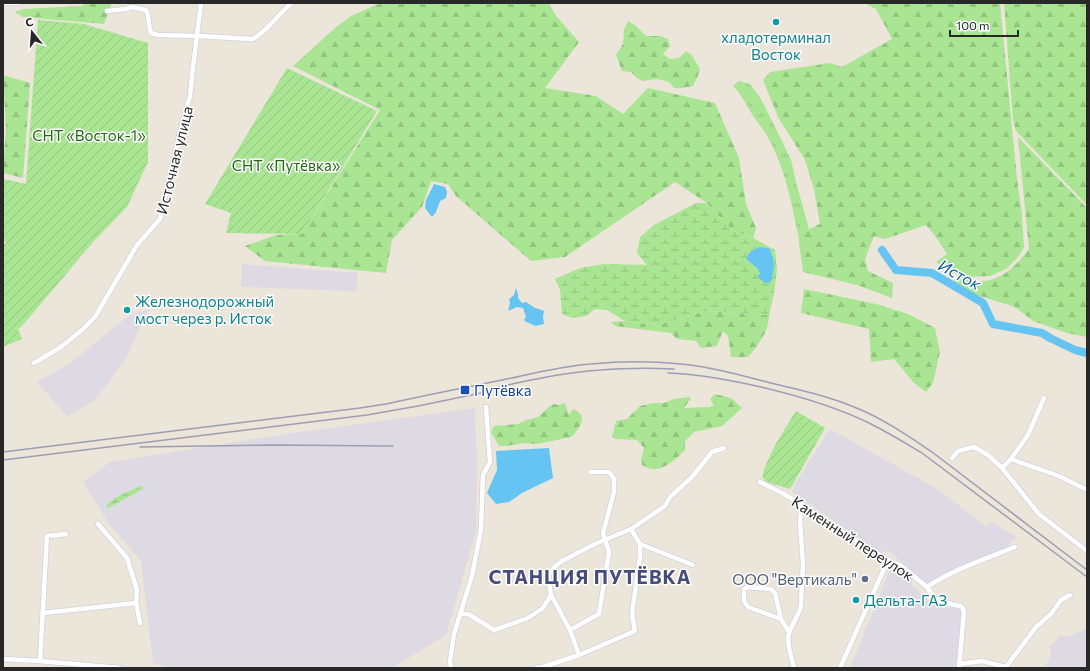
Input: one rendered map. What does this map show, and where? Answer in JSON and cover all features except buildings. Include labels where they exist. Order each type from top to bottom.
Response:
[{"type":"street","points":[[3,3],[19,3]]},
{"type":"street","name":"Источная улица","points":[[34,363],[60,347],[83,329],[95,317],[137,245],[160,219],[190,96],[201,3]]},
{"type":"street","points":[[107,10],[126,9],[132,7],[146,10],[148,12],[150,29],[152,33],[158,35],[253,39],[260,36],[283,10],[292,3]]},
{"type":"street","points":[[1002,468],[1011,459],[1028,435],[1044,398]]},
{"type":"street","points":[[451,668],[450,661],[454,634],[472,576],[482,529],[481,503],[483,475],[490,462],[486,407]]},
{"type":"street","points":[[952,458],[958,451],[974,447],[988,455],[1002,468],[1039,514],[1087,551]]},
{"type":"street","points":[[579,655],[570,630],[551,595],[548,576],[552,569],[562,561],[580,551],[632,529],[665,506],[670,497],[692,476],[712,452],[724,448]]},
{"type":"street","points":[[1011,459],[1059,476],[1087,490]]},
{"type":"street","points":[[570,630],[599,614],[609,552],[603,533],[614,492],[614,479],[609,472],[590,472]]},
{"type":"street","name":"Каменный переулок","points":[[760,482],[784,494],[888,560],[900,565],[927,587],[934,598],[942,602],[962,607],[964,611],[959,666]]},
{"type":"street","points":[[794,668],[789,645],[789,632],[800,610],[801,604],[803,564],[800,520],[802,505]]},
{"type":"street","points":[[98,524],[127,558],[137,590],[136,604],[140,622]]},
{"type":"street","points":[[536,668],[579,655],[635,631],[632,614],[640,556],[640,544],[632,529]]},
{"type":"street","points":[[40,661],[47,536],[66,534]]},
{"type":"street","points":[[640,544],[693,565]]},
{"type":"street","points":[[927,587],[942,577],[963,567],[1015,547]]},
{"type":"street","points":[[840,668],[888,560]]},
{"type":"street","points":[[781,619],[748,607],[744,601],[744,589],[748,587],[773,590],[781,619],[789,632]]},
{"type":"street","points":[[460,614],[468,614],[494,630],[528,618],[543,608],[551,595]]},
{"type":"street","points":[[959,666],[982,661],[1006,667],[1036,627],[1051,614],[1061,600],[1070,595]]},
{"type":"street","points":[[42,612],[136,604]]},
{"type":"street","points":[[3,659],[120,668]]},
{"type":"shaded area","points":[[242,264],[358,273],[356,291],[241,287]]},
{"type":"shaded area","points":[[149,309],[124,362],[95,400],[67,417],[37,382],[69,364],[127,317]]},
{"type":"shaded area","points":[[475,408],[477,462],[476,531],[446,635],[392,668],[174,668],[153,663],[141,561],[109,524],[83,482],[110,462],[293,433]]},
{"type":"shaded area","points":[[830,429],[937,489],[986,526],[992,522],[1016,537],[1004,549],[926,583],[892,554],[885,550],[882,554],[792,492],[796,482]]},
{"type":"shaded area","points":[[891,567],[907,573],[912,578],[912,586],[927,600],[941,606],[962,610],[956,668],[850,668]]},
{"type":"shaded area","points":[[1087,629],[1087,668],[1044,668],[1051,655],[1050,646],[1058,639],[1059,636],[1068,636]]},
{"type":"green space","points":[[86,3],[112,3],[104,24],[23,17],[15,12],[24,9],[81,6]]},
{"type":"green space","points":[[380,3],[549,3],[556,16],[579,42],[545,88],[596,96],[623,114],[648,88],[715,103],[739,158],[746,204],[756,228],[753,238],[732,230],[707,203],[675,182],[565,257],[531,261],[456,196],[448,184],[431,181],[422,207],[392,240],[386,273],[265,261],[245,246],[276,235],[302,234],[380,110],[293,66],[334,29],[351,16]]},
{"type":"green space","points":[[864,3],[1000,3],[1024,247],[1018,257],[1006,269],[990,276],[964,277],[950,272],[936,262],[947,254],[926,225],[885,239],[874,236],[865,259],[868,271],[893,283],[892,298],[857,285],[803,272],[798,234],[820,224],[814,189],[805,160],[778,117],[763,80],[770,72],[830,63],[842,67],[892,39],[876,9]]},
{"type":"green space","points":[[1004,3],[1087,3],[1087,205],[1016,131],[1013,120]]},
{"type":"green space","name":"СНТ «Восток-1»","points":[[38,20],[84,24],[148,43],[148,162],[127,207],[94,241],[18,329],[22,339],[3,347],[3,245],[7,242],[3,241],[3,179],[26,184]]},
{"type":"green space","points":[[628,21],[635,25],[646,36],[660,36],[668,39],[670,46],[663,54],[670,59],[679,58],[686,51],[691,54],[700,69],[693,86],[674,88],[669,82],[657,79],[643,81],[631,72],[622,71],[616,55],[623,44],[624,30]]},
{"type":"green space","name":"СНТ «Путёвка»","points":[[287,68],[377,111],[302,234],[226,233],[231,213],[205,204]]},
{"type":"green space","points":[[3,75],[30,83],[23,178],[3,173],[6,127]]},
{"type":"green space","points":[[739,81],[750,84],[761,99],[791,160],[809,229],[798,234],[790,195],[778,158],[764,131],[733,86]]},
{"type":"green space","points":[[1018,137],[1087,208],[1087,337],[1067,333],[1033,321],[1015,307],[951,287],[956,277],[974,281],[983,281],[999,277],[1012,268],[1029,249]]},
{"type":"green space","points":[[696,203],[707,203],[732,230],[753,238],[775,250],[777,270],[769,315],[705,311],[657,325],[625,321],[607,310],[595,309],[586,316],[572,318],[562,314],[560,290],[555,279],[580,268],[604,264],[647,265],[637,253],[640,237],[654,225]],"holes":[[[759,247],[763,282],[757,276],[760,274],[758,269],[746,259],[749,253]]]},
{"type":"green space","points":[[804,289],[876,304],[908,314],[935,328],[940,352],[933,383],[926,392],[914,383],[894,359],[871,362],[869,329],[801,313]]},
{"type":"green space","points":[[705,311],[769,315],[769,321],[765,333],[756,348],[748,357],[731,357],[728,336],[723,331],[717,346],[701,348],[696,341],[677,339],[671,333],[615,326],[611,322],[625,321],[657,325]]},
{"type":"green space","points":[[715,394],[731,398],[742,408],[722,426],[694,432],[685,441],[685,450],[670,463],[661,468],[650,469],[642,465],[641,460],[644,448],[637,440],[616,439],[612,437],[616,421],[627,419],[640,406],[653,403],[664,403],[674,399],[689,397],[691,398],[684,408],[710,407],[714,406],[710,399]]},
{"type":"green space","points":[[565,403],[568,413],[570,414],[574,409],[582,417],[580,426],[571,437],[537,444],[523,443],[499,446],[491,432],[494,426],[518,424],[538,417],[554,404],[558,405]]},
{"type":"green space","points":[[796,411],[825,428],[790,489],[766,482],[762,476],[773,450]]},
{"type":"green space","points":[[143,486],[143,489],[108,508],[106,506],[123,494]]},
{"type":"water","points":[[434,184],[445,187],[447,192],[446,198],[440,201],[436,212],[432,217],[425,208],[426,200]]},
{"type":"water","points":[[759,247],[769,248],[772,256],[774,265],[771,282],[769,283],[763,282],[757,276],[760,274],[758,269],[746,259],[749,253]]},
{"type":"water","points":[[516,288],[518,298],[522,303],[526,302],[535,308],[544,311],[544,324],[535,326],[526,322],[524,320],[526,317],[523,308],[517,307],[508,311],[510,303],[509,299],[514,295]]},
{"type":"water","points":[[549,448],[553,478],[522,493],[509,502],[496,504],[487,493],[497,470],[496,451]]},
{"type":"waterway","name":"Исток","points":[[882,250],[896,270],[932,273],[983,303],[993,324],[1042,333],[1075,350],[1087,353]]},
{"type":"railway","points":[[3,452],[360,408],[570,366],[614,362],[658,362],[681,364],[728,372],[818,395],[839,401],[869,413],[932,452],[1087,570]]},
{"type":"railway","points":[[498,387],[588,371],[647,368],[674,369]]},
{"type":"railway","points":[[668,373],[714,378],[775,390],[831,407],[871,424],[922,453],[1087,577]]},
{"type":"railway","points":[[3,460],[367,415],[505,388]]},
{"type":"railway","points":[[140,447],[274,445],[393,446]]},
{"type":"place","name":"хладотерминал Восток","points":[[776,22]]},
{"type":"place","name":"Железнодорожный мост через р. Исток","points":[[127,310]]},
{"type":"place","name":"Путёвка","points":[[465,390]]},
{"type":"place","name":"ООО \"Вертикаль\"","points":[[865,579]]},
{"type":"place","name":"Дельта-ГАЗ","points":[[856,600]]},
{"type":"district","name":"СТАНЦИЯ ПУТЁВКА","points":[[590,576]]}]
